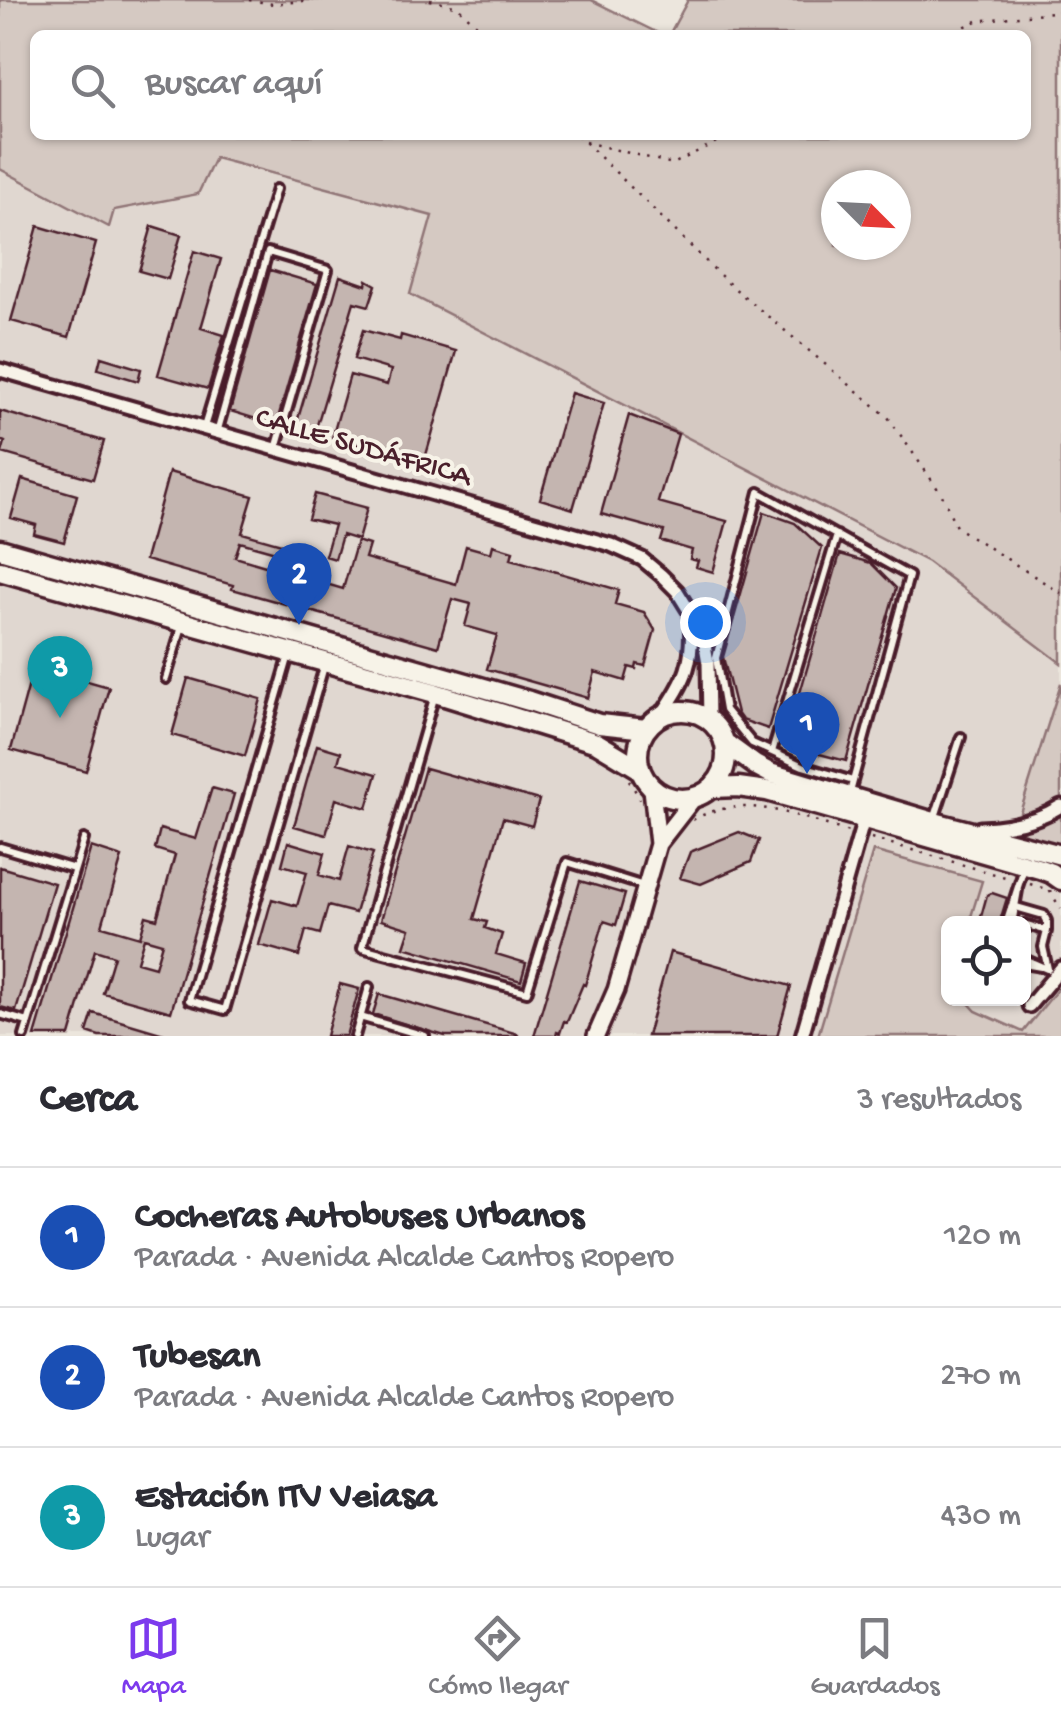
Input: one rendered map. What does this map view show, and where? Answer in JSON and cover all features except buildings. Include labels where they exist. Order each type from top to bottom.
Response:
[{"type":"main road","points":[[0,550],[599,724],[653,723]]},
{"type":"main road","points":[[0,571],[435,693],[597,743],[633,773],[646,795],[678,800],[693,798],[712,788],[725,768],[725,743],[709,720],[685,711],[672,712],[653,723],[640,741],[633,773]]},
{"type":"main road","points":[[725,743],[770,774],[851,789],[934,822],[1061,855]]},
{"type":"main road","points":[[712,788],[767,791],[862,827],[1021,878],[1052,873],[1061,880]]},
{"type":"street","name":"CALLE SUDÁFRICA","points":[[0,370],[611,545],[642,560],[677,590],[703,632],[709,720]]},
{"type":"street","points":[[653,723],[683,684],[690,664],[690,612]]},
{"type":"street","points":[[646,795],[658,844]]},
{"type":"street","points":[[596,1036],[616,990],[658,844],[693,798]]},
{"type":"street","points":[[958,828],[1011,826],[1036,820],[1061,806]]},
{"type":"street","points":[[802,1036],[862,827]]},
{"type":"street","points":[[1031,1002],[1052,970]]},
{"type":"lane","points":[[203,430],[276,189]]},
{"type":"lane","points":[[217,434],[268,252],[328,270],[276,450]]},
{"type":"lane","points":[[759,492],[837,536],[909,576],[851,789],[752,743],[725,710],[716,658],[759,492]]},
{"type":"lane","points":[[772,752],[837,536]]},
{"type":"lane","points":[[166,678],[183,622]]},
{"type":"lane","points":[[290,652],[188,1000],[224,1010],[326,662]]},
{"type":"lane","points":[[435,693],[362,948],[527,992],[567,862],[646,886]]},
{"type":"lane","points":[[934,822],[961,736]]},
{"type":"lane","points":[[24,1036],[84,838]]},
{"type":"lane","points":[[0,847],[74,869]]},
{"type":"lane","points":[[1015,916],[1021,878]]},
{"type":"lane","points":[[1015,916],[1014,895],[1021,878]]},
{"type":"lane","points":[[1016,907],[1044,915],[1047,931],[1042,947],[1052,970]]},
{"type":"lane","points":[[1031,927],[1047,931]]},
{"type":"lane","points":[[355,1036],[369,987]]},
{"type":"lane","points":[[0,1014],[28,1022]]},
{"type":"lane","points":[[360,1017],[425,1036]]},
{"type":"path","points":[[248,0],[273,4],[316,0]]},
{"type":"path","points":[[430,0],[458,7],[482,30]]},
{"type":"path","points":[[957,30],[977,21],[1061,11]]},
{"type":"path","points":[[584,142],[673,164],[720,140]]},
{"type":"path","points":[[584,142],[728,282],[888,417],[942,495],[956,527],[1061,594]]},
{"type":"path","points":[[633,773],[646,795]]},
{"type":"path","points":[[686,826],[718,809],[750,806],[862,827],[1021,878],[1050,890],[1061,909]]},
{"type":"shaded area","points":[[0,0],[591,0],[652,30],[30,30],[30,140],[1031,140],[1031,30],[672,30],[688,0],[1061,0],[1061,663],[928,562],[410,294],[432,216],[215,158],[198,194],[114,210],[109,227],[0,169]]},
{"type":"shaded area","points":[[214,158],[433,216],[410,294],[928,562],[1061,663],[1061,983],[1023,1032],[971,1006],[1031,1006],[1031,916],[971,916],[982,881],[874,851],[818,1036],[0,1036],[0,169],[108,227],[114,210],[198,194]]},
{"type":"shaded area","points":[[1061,683],[1061,849],[1013,835]]},
{"type":"shaded area","points":[[873,851],[982,881],[971,916],[941,916],[941,1006],[971,1006],[1023,1032],[1061,985],[1061,1036],[818,1036]]},
{"type":"place","name":"Tubesan","points":[[299,625]]},
{"type":"place","name":"Estación ITV Veiasa","points":[[60,718]]},
{"type":"place","name":"Cocheras Autobuses Urbanos","points":[[807,774]]}]
